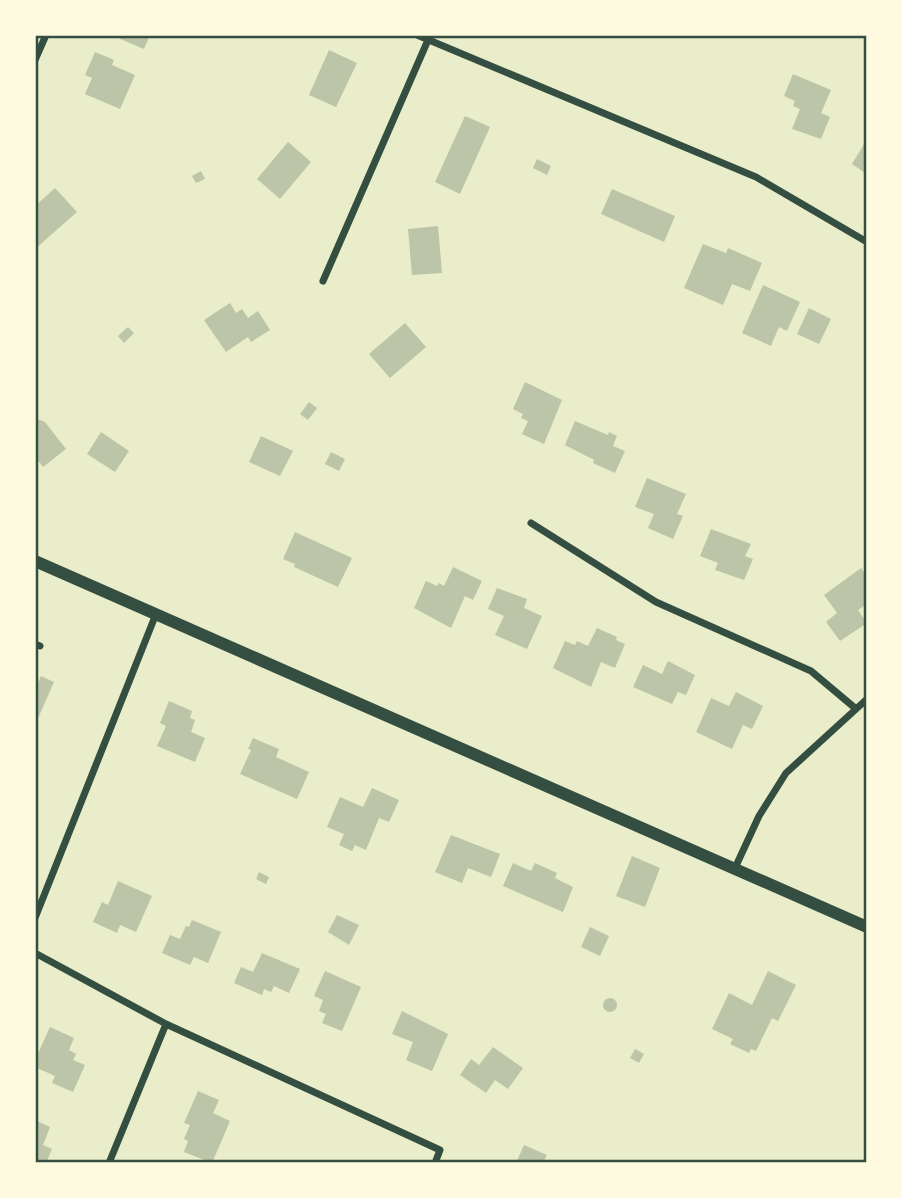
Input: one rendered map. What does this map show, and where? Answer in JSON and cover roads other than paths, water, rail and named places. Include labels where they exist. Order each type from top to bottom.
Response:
[{"type":"street","points":[[35,60],[46,35]]},
{"type":"street","points":[[417,35],[756,177],[867,242]]},
{"type":"street","points":[[323,281],[428,40]]},
{"type":"street","points":[[531,523],[656,603],[811,671],[855,708]]},
{"type":"street","points":[[35,561],[867,927]]},
{"type":"street","points":[[35,918],[156,614]]},
{"type":"street","points":[[735,868],[759,816],[786,774],[867,699]]},
{"type":"street","points":[[35,953],[166,1024],[440,1150],[435,1163]]},
{"type":"street","points":[[109,1163],[166,1024]]}]
